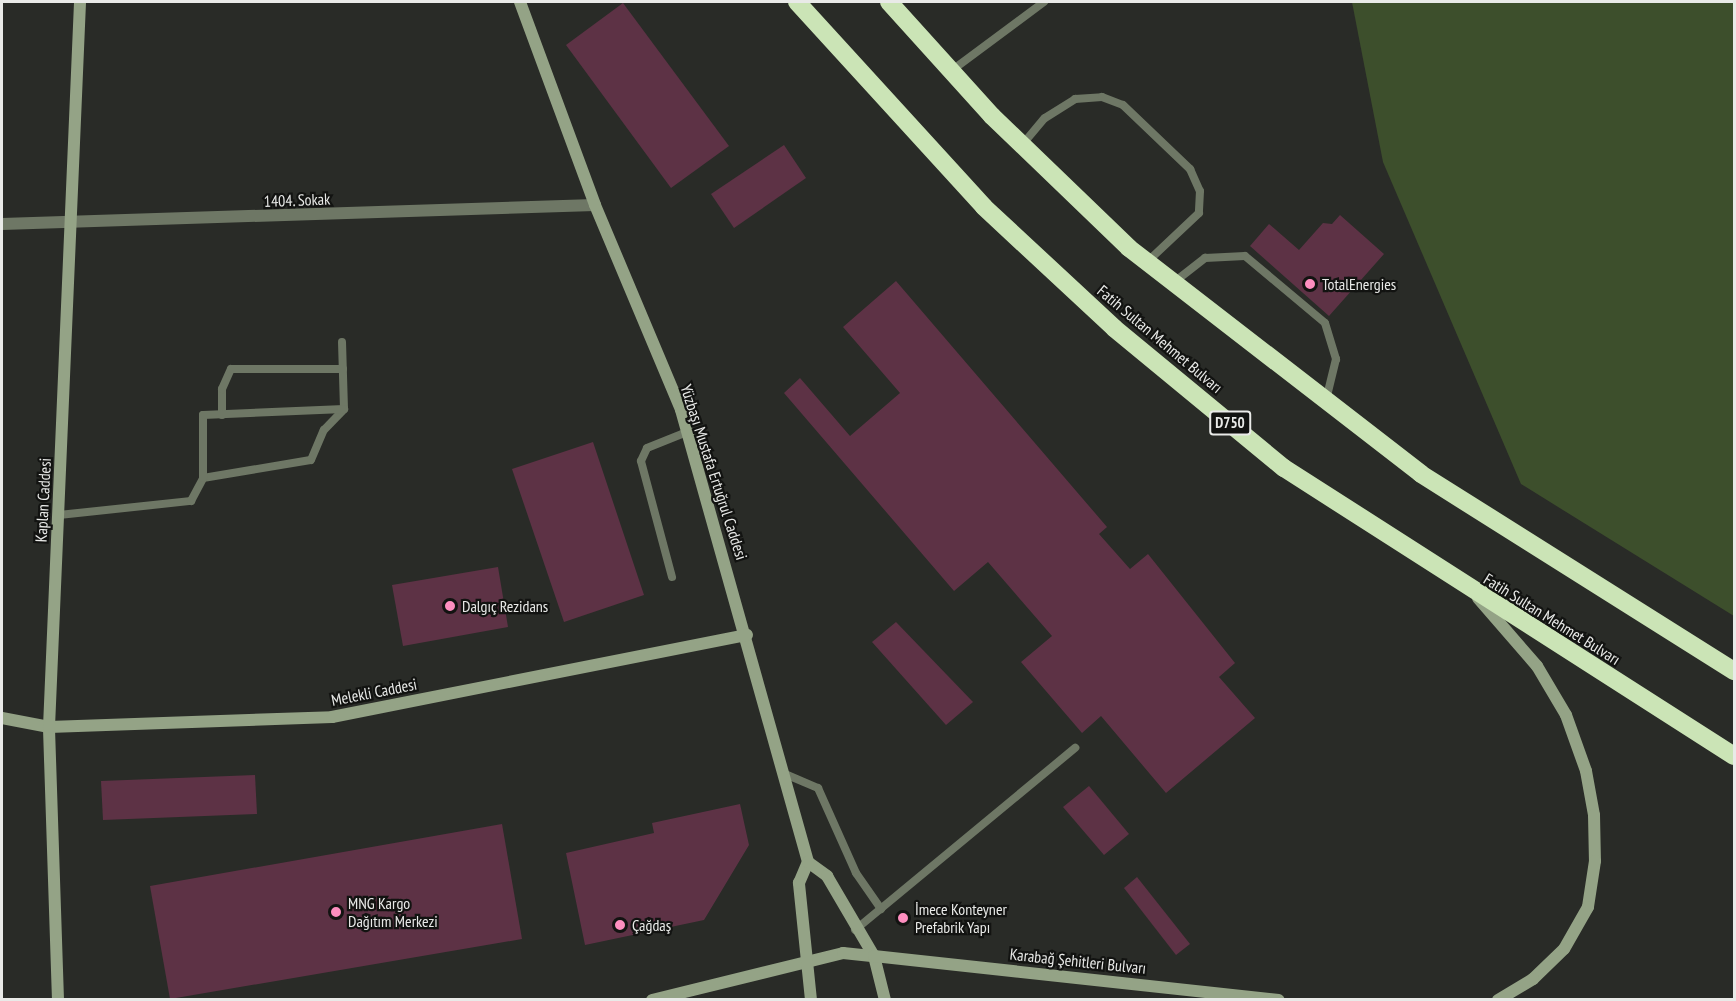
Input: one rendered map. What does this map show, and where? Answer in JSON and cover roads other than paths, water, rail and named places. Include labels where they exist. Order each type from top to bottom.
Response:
[{"type":"highway","name":"Fatih Sultan Mehmet Bulvarı","points":[[797,2],[984,207],[1114,328],[1284,468],[1475,595],[1734,756]]},
{"type":"highway","points":[[889,2],[951,71],[1022,144],[1147,262],[1173,283],[1421,474],[1734,671]]},
{"type":"street","name":"Kaplan Caddesi","points":[[58,999],[49,727],[80,2]]},
{"type":"street","name":"Yüzbaşı Mustafa Ertuğrul Caddesi","points":[[519,2],[595,205],[687,432],[747,635],[808,862]]},
{"type":"street","name":"1404. Sokak","points":[[2,224],[72,226],[595,205]]},
{"type":"street","points":[[1475,595],[1537,666],[1566,715],[1586,771],[1594,815],[1595,861],[1588,907],[1564,949],[1533,979],[1498,999]]},
{"type":"street","name":"Melekli Caddesi","points":[[2,718],[49,727],[332,717],[747,635]]},
{"type":"street","points":[[811,999],[810,964],[799,883],[808,862],[827,876],[855,931],[874,956],[885,999]]},
{"type":"street","name":"Karabağ Şehitleri Bulvarı","points":[[652,999],[810,964],[843,953],[1279,999]]},
{"type":"lane","points":[[951,71],[1044,2]]},
{"type":"lane","points":[[1022,144],[1046,118],[1075,99],[1102,97],[1123,105],[1190,170],[1200,190],[1199,213],[1147,262]]},
{"type":"lane","points":[[1173,283],[1204,258],[1245,256],[1325,323],[1336,359],[1326,400]]},
{"type":"lane","points":[[203,478],[311,460],[324,430],[344,409],[342,342]]},
{"type":"lane","points":[[222,415],[222,389],[231,369],[343,369]]},
{"type":"lane","points":[[59,514],[183,503],[201,489],[203,415],[344,409]]},
{"type":"lane","points":[[672,577],[641,461],[647,448],[687,432]]},
{"type":"lane","points":[[855,931],[1075,748]]},
{"type":"lane","points":[[785,774],[818,788],[856,873],[881,909]]},
{"type":"place","name":"TotalEnergies","points":[[1310,284]]},
{"type":"place","name":"Dalgıç Rezidans","points":[[450,606]]},
{"type":"place","name":"MNG Kargo Dağıtım Merkezi","points":[[336,912]]},
{"type":"place","name":"İmece Konteyner Prefabrik Yapı","points":[[903,918]]},
{"type":"place","name":"Çağdaş","points":[[620,925]]}]
